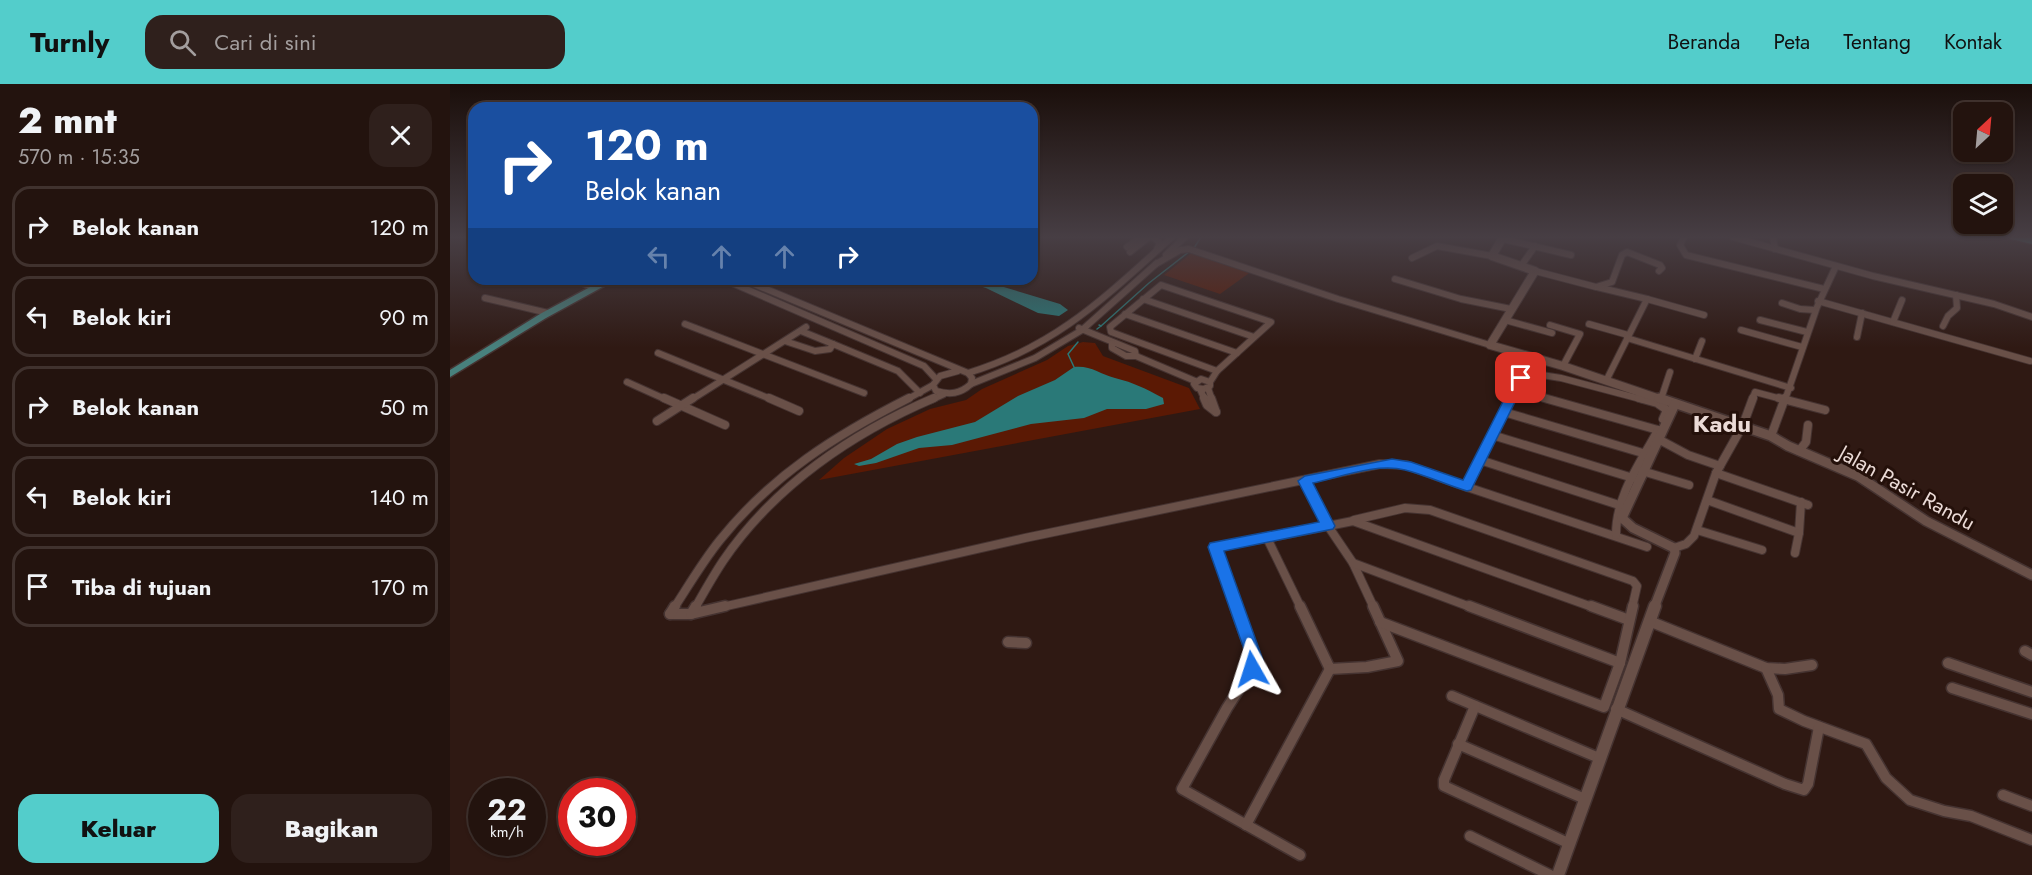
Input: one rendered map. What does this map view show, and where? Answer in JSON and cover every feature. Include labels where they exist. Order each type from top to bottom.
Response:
[{"type":"main road","points":[[450,374],[548,313],[600,285]]},
{"type":"street","points":[[756,285],[958,371],[968,373],[983,370],[1026,352],[1072,326],[1131,274]]},
{"type":"street","points":[[691,614],[723,560],[744,533],[798,479],[859,435],[892,417],[944,394],[957,393],[972,384],[1035,358],[1082,330],[1145,274]]},
{"type":"street","points":[[1264,274],[1490,345],[1533,274]]},
{"type":"street","points":[[1546,274],[1704,315]]},
{"type":"street","points":[[1596,287],[1612,282],[1615,274]]},
{"type":"street","points":[[1763,274],[1824,289]]},
{"type":"street","points":[[1771,436],[1791,388],[1802,346],[1818,301],[1832,274]]},
{"type":"street","points":[[1869,274],[1956,295],[2032,317]]},
{"type":"street","points":[[1395,279],[1461,299],[1511,309]]},
{"type":"street","points":[[589,285],[596,287]]},
{"type":"street","points":[[737,285],[924,366],[934,382],[936,391],[944,394]]},
{"type":"street","points":[[1072,326],[1112,343],[1112,348],[1126,356],[1136,356],[1196,381],[1195,386],[1206,384],[1217,371],[1271,322],[1168,286],[1157,286],[1110,327],[1111,332],[1217,371]]},
{"type":"street","points":[[771,300],[780,295]]},
{"type":"street","points":[[1943,326],[1948,316],[1957,308],[1956,295]]},
{"type":"street","points":[[485,298],[548,313]]},
{"type":"street","points":[[1143,298],[1254,337]]},
{"type":"street","points":[[1606,381],[1647,299]]},
{"type":"street","points":[[1893,322],[1902,300]]},
{"type":"street","points":[[1818,301],[2030,361]]},
{"type":"street","points":[[1782,303],[1800,309],[1815,310]]},
{"type":"street","points":[[1857,337],[1862,313]]},
{"type":"street","points":[[1125,314],[1237,354]]},
{"type":"street","points":[[1505,320],[1552,333]]},
{"type":"street","points":[[1760,320],[1807,332]]},
{"type":"street","points":[[685,324],[864,393]]},
{"type":"street","points":[[1589,324],[1791,388]]},
{"type":"street","points":[[1550,325],[1580,334],[1563,366]]},
{"type":"street","points":[[657,421],[803,329],[833,344],[898,370],[920,393]]},
{"type":"street","points":[[1741,330],[1802,346]]},
{"type":"street","points":[[873,344],[882,339]]},
{"type":"street","points":[[784,341],[820,352],[830,349],[833,344]]},
{"type":"street","points":[[1695,359],[1702,341]]},
{"type":"street","name":"Jalan Pasir Randu","points":[[1490,345],[1563,366],[1771,436],[1867,481],[1926,521],[2032,574]]},
{"type":"street","points":[[658,353],[799,411]]},
{"type":"street","points":[[958,371],[945,373],[920,393],[849,429],[785,475],[756,500],[728,531],[705,559],[670,614],[691,614],[1025,538],[1380,464],[1406,465],[1647,547]]},
{"type":"street","points":[[1661,399],[1670,372]]},
{"type":"street","points":[[968,373],[972,378],[972,384]]},
{"type":"street","points":[[1467,487],[1525,374],[1537,373],[1657,403],[1667,410],[1659,435],[1646,454],[1637,475],[1622,518],[1629,526],[1674,548],[1676,553],[1616,709],[1558,875]]},
{"type":"street","points":[[627,382],[725,425]]},
{"type":"street","points":[[1515,390],[1659,435],[1688,455],[1718,470],[1805,504],[1795,553]]},
{"type":"street","points":[[1674,548],[1690,541],[1697,530],[1718,470],[1743,425],[1755,392],[1826,410]]},
{"type":"street","points":[[1616,535],[1614,522],[1619,504],[1675,404]]},
{"type":"street","points":[[1504,412],[1646,454]]},
{"type":"street","points":[[1800,451],[1806,442],[1808,425]]},
{"type":"street","points":[[1492,435],[1637,475],[1689,485]]},
{"type":"street","points":[[1480,460],[1619,504]]},
{"type":"street","points":[[1305,481],[1328,526],[1353,563],[1398,661],[1367,667],[1330,669]]},
{"type":"street","points":[[1707,500],[1799,533]]},
{"type":"street","points":[[1300,855],[1182,789],[1227,708],[1252,669],[1254,660],[1215,547],[1353,521],[1399,508],[1430,510],[1633,581],[1637,586],[1620,663],[1604,707],[1380,622]]},
{"type":"street","points":[[1353,521],[1629,621]]},
{"type":"street","points":[[1697,530],[1762,550]]},
{"type":"street","points":[[1267,538],[1330,669]]},
{"type":"street","points":[[1353,563],[1620,663]]},
{"type":"street","points":[[1649,621],[1766,668],[1785,669],[1812,665]]},
{"type":"street","points":[[1008,642],[1026,643]]},
{"type":"street","points":[[1948,663],[2032,692]]},
{"type":"street","points":[[1766,668],[1778,695],[1779,709],[1866,744],[1886,778],[1910,800],[1944,811],[1971,816],[2032,840]]},
{"type":"street","points":[[1246,825],[1330,669]]},
{"type":"street","points":[[1952,688],[2032,714]]},
{"type":"street","points":[[1452,696],[1599,758]]},
{"type":"street","points":[[1475,706],[1444,780],[1444,786],[1568,843]]},
{"type":"street","points":[[1616,709],[1785,784],[1804,790],[1808,784],[1819,727]]},
{"type":"street","points":[[1458,744],[1585,799]]},
{"type":"street","points":[[2003,795],[2032,806]]},
{"type":"street","points":[[1470,836],[1550,875]]},
{"type":"shaded area","points":[[1165,274],[1248,274],[1220,294]]},
{"type":"shaded area","points":[[1083,342],[1095,343],[1103,356],[1189,388],[1200,409],[819,480],[844,458],[887,429],[930,409],[966,400],[982,389],[1047,360],[1068,346]]},
{"type":"water","points":[[976,285],[997,285],[1060,304],[1068,310],[1059,316],[1038,313]]},
{"type":"water","points":[[1074,367],[1090,369],[1134,384],[1163,398],[1164,404],[1146,409],[1107,409],[1084,418],[1031,424],[952,445],[919,448],[876,463],[859,466],[854,464],[871,459],[897,444],[917,437],[975,422],[1018,396],[1055,380]]},
{"type":"waterway","points":[[1101,326],[1161,274]]},
{"type":"waterway","points":[[1097,329],[1101,326]]},
{"type":"waterway","points":[[1074,367],[1068,354],[1078,342]]},
{"type":"district","name":"Kadu","points":[[1722,424]]},
{"type":"route","points":[[1252,669],[1253,652],[1215,547],[1328,526],[1305,481],[1380,464],[1392,464],[1406,465],[1467,487],[1521,378]]}]
